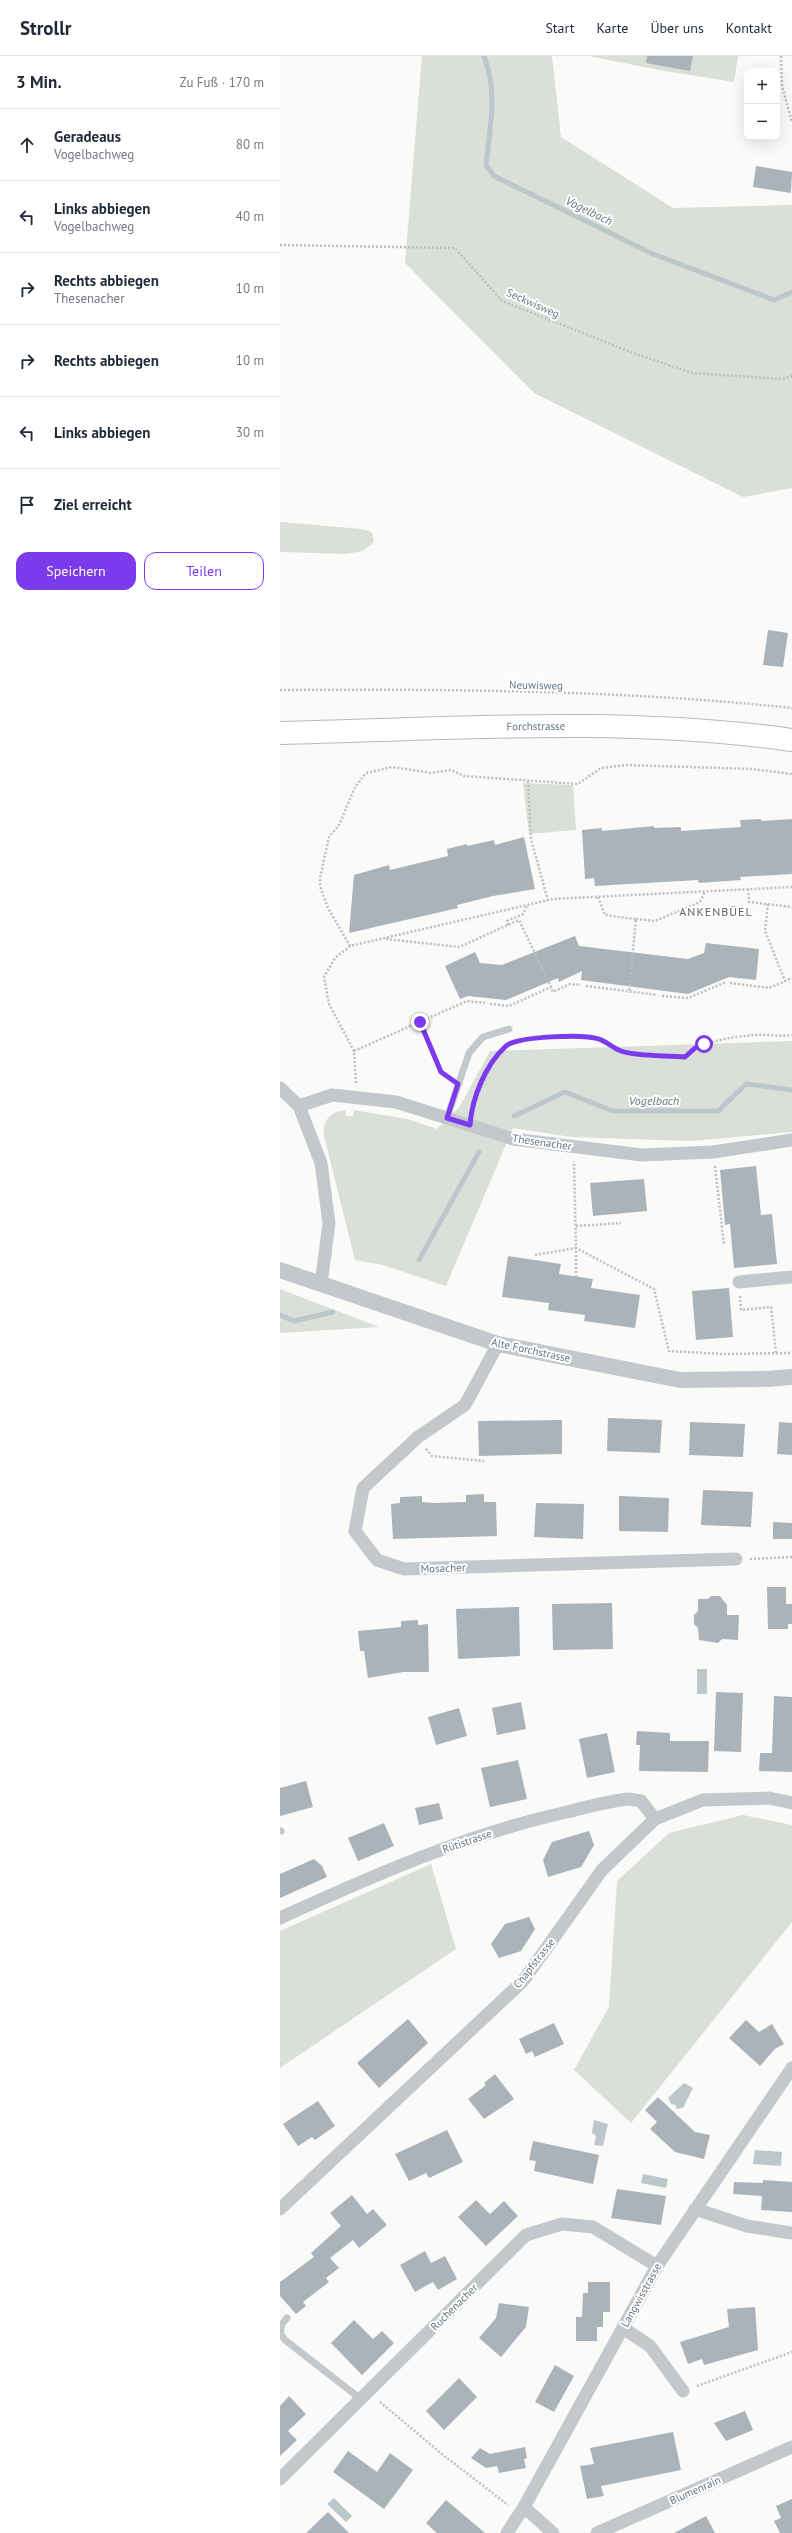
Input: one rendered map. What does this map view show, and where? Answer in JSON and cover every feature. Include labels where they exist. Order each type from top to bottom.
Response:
[{"type":"highway","name":"Forchstrasse","points":[[280,720],[542,715],[639,715],[715,719],[792,728]]},
{"type":"highway","name":"Forchstrasse","points":[[280,733],[593,727],[716,731],[792,740]]},
{"type":"street","points":[[280,1088],[299,1106],[321,1163],[329,1223],[321,1284]]},
{"type":"street","name":"Thesenacher","points":[[299,1106],[332,1095],[396,1102],[513,1139],[642,1155],[713,1152],[792,1140]]},
{"type":"street","name":"Alte Forchstrasse","points":[[280,1270],[498,1344],[680,1380],[768,1380],[792,1377]]},
{"type":"street","points":[[739,1282],[792,1277]]},
{"type":"street","name":"Mosacher","points":[[498,1344],[465,1405],[418,1437],[363,1488],[356,1531],[377,1560],[404,1569],[736,1559]]},
{"type":"street","name":"Chapfstrasse","points":[[280,2209],[523,1981],[602,1870],[655,1819],[703,1800],[769,1798],[792,1803]]},
{"type":"street","name":"Rütistrasse","points":[[280,1918],[420,1858],[503,1828],[548,1816],[629,1799],[641,1801],[655,1819]]},
{"type":"street","name":"Langwisstrasse","points":[[507,2533],[522,2510],[657,2266],[792,2068]]},
{"type":"street","points":[[695,2209],[747,2226],[792,2233]]},
{"type":"street","name":"Ruchenacher","points":[[280,2479],[366,2397],[526,2235],[562,2224],[593,2227],[657,2266]]},
{"type":"street","points":[[623,2328],[650,2346],[683,2391]]},
{"type":"street","name":"Blumenrain","points":[[597,2533],[792,2447]]},
{"type":"street","points":[[522,2510],[553,2533]]},
{"type":"lane","points":[[447,1118],[469,1053],[483,1037],[509,1029]]},
{"type":"lane","points":[[287,2318],[282,2324],[280,2334],[285,2340],[366,2397]]},
{"type":"path","points":[[782,56],[782,86],[792,122]]},
{"type":"path","name":"Seckwisweg","points":[[280,245],[455,248],[502,301],[633,353],[692,373],[782,379],[792,376]]},
{"type":"path","name":"Neuwisweg","points":[[280,690],[548,693],[717,700],[792,708]]},
{"type":"path","points":[[350,946],[328,908],[320,886],[320,878],[329,838],[339,825],[355,787],[366,773],[392,767],[431,773],[451,770],[464,776],[578,784],[601,768],[626,764],[752,769],[792,774]]},
{"type":"path","points":[[528,781],[531,839],[548,901]]},
{"type":"path","points":[[357,1098],[354,1051],[329,1004],[324,977],[335,958],[350,946],[548,901],[792,887]]},
{"type":"path","points":[[748,889],[749,902],[792,907]]},
{"type":"path","points":[[598,897],[605,915],[655,921],[700,902],[705,892]]},
{"type":"path","points":[[768,904],[765,931],[785,981]]},
{"type":"path","points":[[508,925],[507,921],[523,914],[528,905]]},
{"type":"path","points":[[629,992],[636,919]]},
{"type":"path","points":[[383,939],[459,947],[519,920],[553,992],[570,984],[581,985]]},
{"type":"path","points":[[730,983],[769,988],[792,978]]},
{"type":"path","points":[[662,996],[688,998],[726,982]]},
{"type":"path","points":[[586,986],[657,995]]},
{"type":"path","points":[[490,1004],[509,1006],[551,987]]},
{"type":"path","points":[[354,1051],[467,1001],[485,1003]]},
{"type":"path","points":[[420,1022],[441,1072],[458,1084]]},
{"type":"path","points":[[470,1125],[472,1105],[492,1064],[507,1045],[537,1038],[574,1037],[599,1039],[621,1051],[685,1057],[695,1048],[704,1044],[755,1035],[792,1035]]},
{"type":"path","points":[[573,1147],[576,1277]]},
{"type":"path","points":[[713,1152],[724,1245]]},
{"type":"path","points":[[576,1226],[621,1223]]},
{"type":"path","points":[[535,1255],[576,1248],[654,1289],[669,1351],[724,1354],[792,1352]]},
{"type":"path","points":[[741,1310],[771,1307],[776,1353]]},
{"type":"path","points":[[418,1437],[432,1456],[484,1461]]},
{"type":"path","points":[[736,1559],[792,1557]]},
{"type":"path","points":[[683,2391],[792,2352]]},
{"type":"path","points":[[366,2397],[443,2455],[522,2510]]},
{"type":"shaded area","points":[[422,56],[552,56],[561,137],[673,208],[792,205],[792,488],[743,497],[534,393],[405,263]]},
{"type":"shaded area","points":[[589,56],[738,56],[734,82],[659,70]]},
{"type":"shaded area","points":[[280,522],[362,529],[372,532],[374,542],[363,551],[345,554],[280,552]]},
{"type":"shaded area","points":[[523,783],[573,785],[576,830],[529,834]]},
{"type":"shaded area","points":[[792,1041],[792,1132],[692,1141],[571,1137],[513,1128],[446,1286],[383,1265],[355,1260],[324,1136],[324,1125],[332,1114],[346,1110],[346,1116],[353,1116],[354,1110],[407,1119],[437,1129],[460,1106],[490,1051]]},
{"type":"shaded area","points":[[280,1289],[379,1327],[280,1333]]},
{"type":"shaded area","points":[[697,1669],[707,1669],[707,1694],[697,1694]]},
{"type":"shaded area","points":[[743,1815],[792,1825],[792,1922],[631,2123],[574,2070],[609,2007],[617,1881],[669,1833]]},
{"type":"shaded area","points":[[431,1864],[456,1949],[280,2068],[280,1931]]},
{"type":"shaded area","points":[[684,2083],[693,2088],[683,2108],[676,2109],[676,2105],[671,2104],[668,2098]]},
{"type":"shaded area","points":[[594,2120],[608,2124],[603,2146],[594,2145],[596,2136],[592,2133]]},
{"type":"shaded area","points":[[755,2150],[782,2152],[781,2166],[753,2164]]},
{"type":"shaded area","points":[[643,2174],[668,2179],[666,2188],[641,2183]]},
{"type":"shaded area","points":[[334,2498],[352,2516],[346,2522],[327,2504]]},
{"type":"building","points":[[647,56],[693,56],[690,71],[646,63]]},
{"type":"building","points":[[756,166],[792,172],[791,193],[753,187]]},
{"type":"building","points":[[768,630],[788,633],[783,667],[763,665]]},
{"type":"building","points":[[761,819],[761,821],[792,819],[792,874],[740,877],[741,880],[699,883],[698,880],[595,886],[594,878],[585,879],[582,830],[602,828],[602,831],[654,826],[654,828],[681,827],[681,831],[741,827],[740,820]]},
{"type":"building","points":[[524,837],[535,889],[493,896],[457,905],[458,908],[349,933],[354,875],[389,865],[390,870],[448,856],[447,849],[467,844],[467,846],[494,840],[495,845]]},
{"type":"building","points":[[575,936],[579,946],[688,959],[704,953],[706,943],[759,949],[756,980],[729,977],[688,994],[581,980],[582,971],[559,982],[558,978],[506,1000],[468,996],[460,999],[445,966],[475,952],[480,963],[502,965]]},
{"type":"building","points":[[756,1166],[761,1215],[772,1214],[777,1264],[734,1268],[730,1224],[725,1225],[720,1170]]},
{"type":"building","points":[[644,1179],[647,1211],[593,1216],[590,1183]]},
{"type":"building","points":[[508,1256],[561,1264],[559,1274],[593,1279],[591,1288],[640,1295],[635,1328],[584,1321],[585,1315],[548,1310],[549,1303],[502,1297]]},
{"type":"building","points":[[729,1288],[733,1337],[696,1340],[692,1291]]},
{"type":"building","points":[[608,1418],[662,1420],[660,1453],[607,1451]]},
{"type":"building","points":[[562,1420],[562,1454],[479,1456],[478,1421]]},
{"type":"building","points":[[690,1422],[745,1424],[743,1457],[689,1455]]},
{"type":"building","points":[[779,1422],[792,1423],[792,1455],[777,1454]]},
{"type":"building","points":[[703,1490],[753,1492],[751,1527],[701,1525]]},
{"type":"building","points":[[484,1494],[484,1502],[496,1502],[497,1536],[393,1539],[391,1504],[400,1503],[400,1497],[422,1496],[422,1502],[434,1503],[466,1502],[466,1495]]},
{"type":"building","points":[[619,1496],[669,1498],[668,1532],[619,1531]]},
{"type":"building","points":[[536,1503],[584,1504],[583,1539],[534,1537]]},
{"type":"building","points":[[773,1522],[792,1523],[792,1539],[773,1539]]},
{"type":"building","points":[[767,1587],[786,1587],[786,1604],[792,1604],[792,1624],[788,1624],[788,1629],[768,1629]]},
{"type":"building","points":[[711,1596],[720,1596],[727,1605],[727,1615],[739,1615],[738,1640],[722,1639],[718,1643],[699,1640],[698,1628],[694,1624],[694,1615],[698,1611],[698,1599],[708,1599]]},
{"type":"building","points":[[612,1603],[613,1649],[553,1650],[552,1604]]},
{"type":"building","points":[[519,1607],[520,1656],[458,1659],[456,1609]]},
{"type":"building","points":[[418,1620],[418,1625],[428,1624],[429,1672],[403,1672],[368,1678],[364,1651],[360,1651],[358,1631],[401,1627],[401,1621]]},
{"type":"building","points":[[716,1692],[743,1693],[741,1752],[714,1751]]},
{"type":"building","points":[[774,1696],[792,1697],[792,1772],[759,1771],[760,1753],[772,1753]]},
{"type":"building","points":[[521,1702],[526,1729],[497,1735],[492,1708]]},
{"type":"building","points":[[459,1708],[467,1736],[436,1745],[428,1717]]},
{"type":"building","points":[[637,1731],[670,1733],[670,1741],[709,1741],[708,1772],[639,1771],[640,1745],[636,1745]]},
{"type":"building","points":[[607,1733],[615,1772],[587,1778],[579,1739]]},
{"type":"building","points":[[518,1760],[527,1799],[490,1807],[481,1768]]},
{"type":"building","points":[[306,1781],[313,1807],[280,1816],[280,1788]]},
{"type":"building","points":[[439,1803],[443,1819],[419,1825],[415,1808]]},
{"type":"building","points":[[384,1823],[394,1846],[358,1861],[348,1838]]},
{"type":"building","points":[[589,1831],[594,1845],[581,1867],[548,1877],[543,1860],[552,1842]]},
{"type":"building","points":[[314,1859],[322,1866],[327,1877],[280,1898],[280,1874]]},
{"type":"building","points":[[529,1917],[535,1929],[521,1951],[499,1958],[491,1944],[505,1924]]},
{"type":"building","points":[[408,2019],[428,2043],[379,2088],[357,2063]]},
{"type":"building","points":[[746,2020],[759,2032],[772,2024],[784,2044],[775,2049],[760,2066],[729,2038]]},
{"type":"building","points":[[554,2023],[564,2044],[535,2057],[532,2051],[526,2054],[519,2039]]},
{"type":"building","points":[[495,2074],[514,2099],[484,2119],[468,2099],[486,2085],[484,2083]]},
{"type":"building","points":[[658,2097],[695,2132],[710,2135],[704,2159],[675,2152],[650,2129],[657,2122],[645,2110]]},
{"type":"building","points":[[318,2101],[335,2126],[315,2140],[312,2137],[298,2146],[283,2124]]},
{"type":"building","points":[[447,2130],[463,2162],[429,2178],[426,2173],[409,2181],[395,2154]]},
{"type":"building","points":[[533,2141],[599,2155],[593,2184],[534,2171],[536,2161],[529,2160]]},
{"type":"building","points":[[763,2180],[792,2182],[792,2212],[761,2210],[762,2196],[733,2194],[734,2182],[763,2183]]},
{"type":"building","points":[[617,2189],[666,2196],[661,2225],[611,2218]]},
{"type":"building","points":[[352,2195],[367,2214],[373,2209],[387,2225],[359,2248],[353,2240],[330,2258],[339,2268],[326,2278],[329,2282],[303,2302],[306,2306],[296,2314],[280,2296],[280,2282],[314,2257],[311,2253],[341,2226],[330,2213]]},
{"type":"building","points":[[476,2200],[490,2214],[504,2201],[518,2216],[486,2246],[458,2217]]},
{"type":"building","points":[[425,2251],[431,2263],[445,2256],[457,2279],[438,2290],[433,2282],[415,2292],[400,2265]]},
{"type":"building","points":[[588,2282],[610,2282],[610,2312],[603,2312],[603,2327],[597,2327],[597,2341],[576,2341],[576,2317],[582,2317],[583,2293],[588,2293]]},
{"type":"building","points":[[499,2303],[529,2307],[526,2327],[501,2357],[479,2338],[496,2318]]},
{"type":"building","points":[[755,2307],[758,2350],[704,2365],[702,2359],[688,2364],[680,2342],[729,2327],[727,2309]]},
{"type":"building","points":[[354,2320],[373,2339],[382,2331],[394,2343],[362,2375],[331,2343]]},
{"type":"building","points":[[555,2365],[574,2376],[554,2412],[535,2402]]},
{"type":"building","points":[[459,2378],[477,2397],[444,2430],[426,2411]]},
{"type":"building","points":[[289,2396],[306,2414],[288,2431],[297,2440],[280,2456],[280,2406]]},
{"type":"building","points":[[745,2411],[753,2430],[726,2441],[714,2423]]},
{"type":"building","points":[[673,2432],[681,2470],[601,2486],[604,2496],[587,2499],[580,2466],[594,2464],[590,2448]]},
{"type":"building","points":[[525,2447],[527,2458],[524,2459],[526,2468],[499,2473],[497,2466],[486,2468],[471,2458],[480,2448],[490,2454]]},
{"type":"building","points":[[348,2451],[377,2472],[390,2453],[413,2470],[384,2509],[333,2472]]},
{"type":"building","points":[[792,2499],[792,2533],[780,2533],[774,2521],[781,2518],[776,2506]]},
{"type":"building","points":[[446,2500],[485,2533],[437,2533],[426,2523]]},
{"type":"building","points":[[328,2512],[349,2533],[306,2533]]},
{"type":"building","points":[[706,2516],[715,2533],[674,2533]]},
{"type":"waterway","name":"Vogelbach","points":[[484,56],[491,83],[492,96],[491,123],[486,165],[494,176],[653,254],[774,300],[792,292]]},
{"type":"waterway","name":"Vogelbach","points":[[514,1116],[565,1092],[613,1111],[718,1111],[746,1084],[792,1090]]},
{"type":"waterway","name":"Vogelbach","points":[[419,1260],[479,1152]]},
{"type":"waterway","name":"Vogelbach","points":[[280,1315],[294,1321],[333,1312]]},
{"type":"district","name":"ANKENBÜEL","points":[[716,912]]},
{"type":"route","points":[[420,1022],[441,1072],[458,1084],[447,1118],[470,1125],[472,1105],[492,1064],[507,1045],[537,1038],[574,1037],[599,1039],[621,1051],[685,1057],[695,1048],[704,1044]]}]
